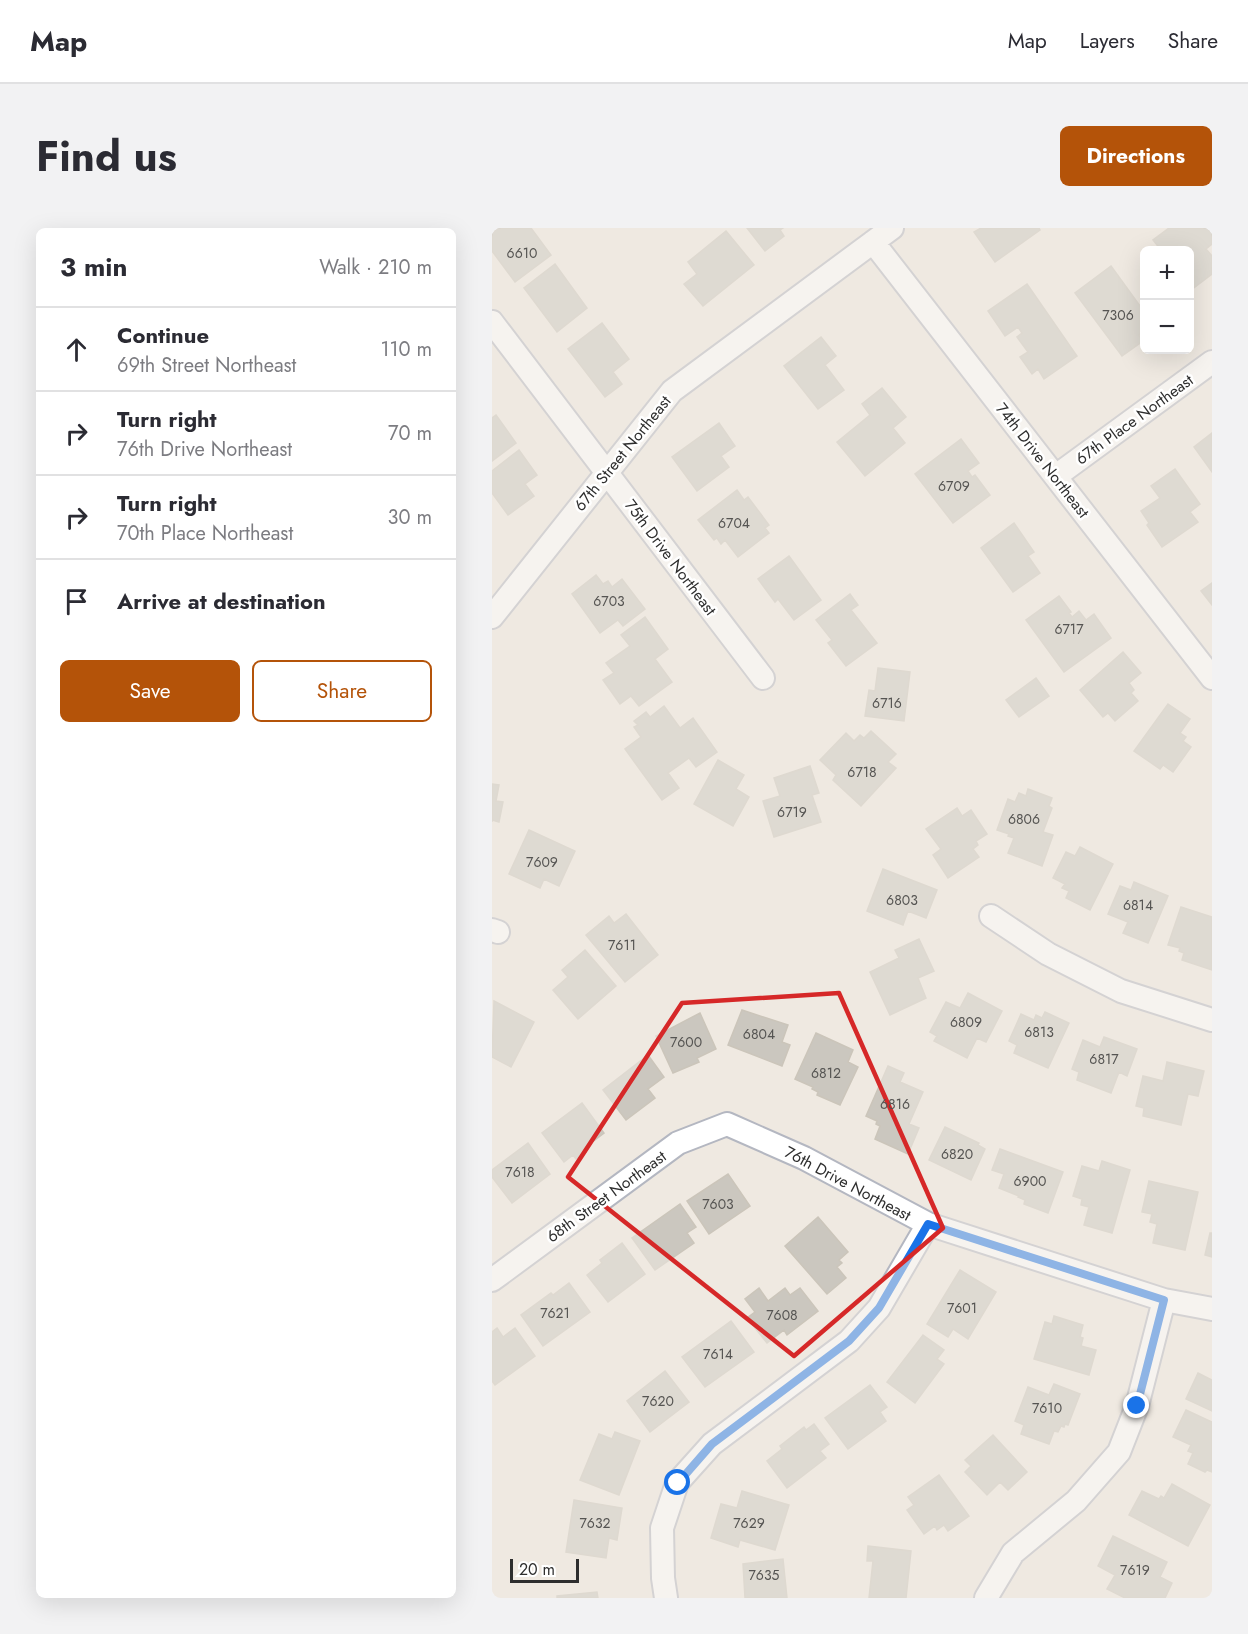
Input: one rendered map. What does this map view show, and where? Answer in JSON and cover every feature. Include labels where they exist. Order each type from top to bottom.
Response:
[{"type":"street","name":"67th Street Northeast","points":[[492,617],[672,391],[892,228]]},
{"type":"street","name":"74th Drive Northeast","points":[[873,242],[1212,678]]},
{"type":"street","name":"75th Drive Northeast","points":[[492,322],[762,678]]},
{"type":"street","name":"67th Place Northeast","points":[[1056,476],[1212,362]]},
{"type":"street","points":[[992,916],[1048,954],[1121,991],[1212,1020]]},
{"type":"street","name":"76th Drive Northeast","points":[[727,1124],[804,1158],[928,1224],[1164,1300],[1212,1309]]},
{"type":"street","name":"68th Street Northeast","points":[[492,1280],[678,1143],[727,1124]]},
{"type":"street","points":[[666,1598],[663,1578],[662,1528],[678,1483],[712,1444],[849,1341],[879,1308],[928,1224]]},
{"type":"street","points":[[986,1598],[1013,1552],[1076,1501],[1119,1452],[1137,1406],[1164,1300]]},
{"type":"highlighted area","points":[[839,993],[943,1228],[794,1356],[568,1177],[682,1003]]},
{"type":"building","points":[[496,228],[531,228],[551,255],[515,282],[492,251],[492,231]]},
{"type":"building","points":[[747,228],[783,228],[780,230],[784,236],[765,251]]},
{"type":"building","points":[[981,228],[1039,228],[1040,230],[995,262],[974,232]]},
{"type":"building","points":[[1169,228],[1212,228],[1212,244],[1206,249],[1212,256],[1212,274],[1194,288],[1194,246],[1158,246],[1153,240]]},
{"type":"building","points":[[726,231],[754,265],[703,306],[684,284],[697,274],[688,262]]},
{"type":"building","points":[[555,264],[587,308],[557,332],[524,288]]},
{"type":"building","points":[[1111,266],[1140,306],[1140,343],[1122,356],[1075,293]]},
{"type":"building","points":[[1027,284],[1077,356],[1044,379],[1038,369],[1032,374],[1020,357],[1028,352],[1017,337],[1022,333],[1018,327],[1005,336],[988,311]]},
{"type":"building","points":[[602,323],[629,359],[613,372],[622,384],[605,397],[568,349]]},
{"type":"building","points":[[821,337],[836,356],[825,365],[844,390],[818,409],[784,366]]},
{"type":"building","points":[[882,388],[906,417],[893,428],[905,443],[865,476],[837,442],[870,415],[862,404]]},
{"type":"building","points":[[496,415],[516,443],[492,461],[492,418]]},
{"type":"building","points":[[719,423],[735,446],[721,456],[729,467],[697,491],[672,457]]},
{"type":"building","points":[[1212,433],[1212,472],[1194,447]]},
{"type":"building","points":[[961,439],[979,463],[968,471],[972,477],[975,475],[990,495],[953,523],[915,474]]},
{"type":"building","points":[[519,450],[537,475],[525,484],[534,496],[508,515],[492,493],[492,471]]},
{"type":"building","points":[[1175,469],[1200,504],[1190,512],[1198,522],[1162,547],[1147,525],[1149,523],[1141,511],[1160,498],[1151,486]]},
{"type":"building","points":[[737,490],[744,500],[748,497],[769,525],[765,528],[769,533],[738,557],[725,540],[721,544],[717,538],[714,540],[698,520]]},
{"type":"building","points":[[1014,523],[1034,552],[1028,556],[1040,573],[1013,592],[981,548]]},
{"type":"building","points":[[789,556],[821,600],[794,620],[778,599],[775,602],[758,579]]},
{"type":"building","points":[[596,575],[603,584],[608,581],[612,587],[622,579],[645,609],[623,626],[618,620],[600,633],[572,594]]},
{"type":"building","points":[[1212,583],[1212,605],[1201,591]]},
{"type":"building","points":[[850,594],[858,605],[851,610],[877,643],[846,666],[828,643],[832,640],[816,620]]},
{"type":"building","points":[[1059,596],[1072,617],[1079,611],[1086,620],[1094,614],[1111,638],[1064,672],[1026,620]]},
{"type":"building","points":[[645,617],[668,649],[655,659],[672,682],[639,706],[631,696],[620,704],[603,680],[614,673],[606,663],[630,646],[621,635]]},
{"type":"building","points":[[1123,652],[1141,673],[1129,683],[1134,690],[1131,693],[1138,701],[1115,721],[1108,713],[1103,717],[1080,690]]},
{"type":"building","points":[[878,668],[910,672],[904,721],[865,716],[869,690],[875,691]]},
{"type":"building","points":[[1036,678],[1049,696],[1019,717],[1006,700]]},
{"type":"building","points":[[1168,704],[1190,719],[1180,733],[1186,737],[1183,741],[1191,747],[1173,772],[1163,765],[1160,769],[1134,751]]},
{"type":"building","points":[[664,706],[680,728],[693,718],[717,752],[696,767],[689,758],[668,773],[679,788],[662,800],[625,749],[641,737],[634,727],[638,725],[634,721],[646,712],[650,717]]},
{"type":"building","points":[[871,731],[896,754],[888,762],[896,768],[861,806],[833,780],[836,775],[820,760],[846,733],[854,741],[860,735],[864,738]]},
{"type":"building","points":[[718,760],[744,775],[736,789],[749,797],[733,826],[694,804]]},
{"type":"building","points":[[810,766],[819,793],[812,795],[821,822],[774,837],[763,801],[780,796],[774,778]]},
{"type":"building","points":[[492,784],[499,785],[496,801],[503,802],[499,822],[492,820]]},
{"type":"building","points":[[1028,789],[1052,798],[1049,806],[1052,808],[1043,832],[1053,835],[1042,866],[1008,853],[1014,838],[997,830],[1008,799],[1015,802],[1019,793],[1026,796]]},
{"type":"building","points":[[957,808],[962,816],[971,810],[987,834],[976,841],[978,845],[973,849],[979,857],[948,878],[933,855],[941,849],[926,829]]},
{"type":"building","points":[[529,830],[575,851],[559,886],[544,879],[540,888],[509,874]]},
{"type":"building","points":[[1080,847],[1113,864],[1090,910],[1066,898],[1069,891],[1062,888],[1065,884],[1053,878],[1066,852],[1075,856]]},
{"type":"building","points":[[883,869],[937,890],[926,918],[908,911],[903,925],[867,911]]},
{"type":"building","points":[[1134,882],[1168,896],[1148,943],[1123,933],[1128,922],[1108,914],[1120,886],[1131,890]]},
{"type":"building","points":[[1181,907],[1212,917],[1212,970],[1182,960],[1184,953],[1179,951],[1180,948],[1168,945]]},
{"type":"building","points":[[626,914],[658,955],[625,982],[586,935],[609,916],[614,923]]},
{"type":"building","points":[[919,939],[934,971],[918,978],[926,998],[890,1015],[870,972],[899,958],[895,950]]},
{"type":"building","points":[[585,950],[616,986],[578,1019],[553,990],[568,977],[562,970]]},
{"type":"building","points":[[968,993],[1002,1011],[986,1042],[977,1038],[967,1058],[934,1041],[937,1036],[930,1032],[946,1002],[960,1008]]},
{"type":"building","points":[[494,1001],[534,1022],[511,1067],[492,1057]]},
{"type":"building","points":[[742,1010],[788,1025],[782,1042],[790,1045],[782,1066],[728,1045]]},
{"type":"building","points":[[1045,1012],[1069,1023],[1048,1068],[1014,1053],[1017,1045],[1009,1041],[1021,1014],[1034,1020],[1036,1015],[1042,1018]]},
{"type":"building","points":[[700,1013],[716,1049],[697,1058],[699,1062],[673,1073],[656,1036]]},
{"type":"building","points":[[816,1033],[853,1050],[848,1062],[858,1067],[840,1105],[817,1095],[818,1092],[812,1089],[813,1087],[795,1079]]},
{"type":"building","points":[[1104,1037],[1137,1049],[1127,1076],[1119,1072],[1111,1093],[1077,1080],[1079,1072],[1072,1069],[1083,1040],[1100,1047]]},
{"type":"building","points":[[648,1055],[664,1077],[648,1089],[655,1098],[626,1120],[603,1090]]},
{"type":"building","points":[[1167,1062],[1204,1071],[1198,1096],[1188,1094],[1181,1125],[1143,1116],[1144,1108],[1136,1106],[1143,1076],[1163,1081]]},
{"type":"building","points":[[888,1066],[904,1073],[900,1082],[923,1092],[909,1124],[919,1128],[908,1154],[875,1139],[880,1126],[876,1124],[877,1121],[866,1116]]},
{"type":"building","points":[[582,1103],[604,1133],[583,1149],[586,1152],[576,1159],[573,1155],[564,1162],[542,1133]]},
{"type":"building","points":[[945,1127],[979,1143],[978,1145],[985,1149],[971,1180],[929,1160]]},
{"type":"building","points":[[528,1143],[550,1174],[512,1203],[492,1177],[492,1170]]},
{"type":"building","points":[[1000,1149],[1063,1172],[1048,1213],[1024,1204],[1025,1200],[1019,1196],[999,1188],[1004,1174],[992,1170]]},
{"type":"building","points":[[1102,1161],[1130,1170],[1112,1233],[1084,1225],[1089,1207],[1081,1205],[1082,1199],[1073,1196],[1082,1166],[1099,1171]]},
{"type":"building","points":[[728,1174],[750,1206],[709,1234],[687,1201]]},
{"type":"building","points":[[1149,1181],[1198,1192],[1185,1250],[1153,1243],[1157,1224],[1150,1222],[1152,1214],[1142,1212]]},
{"type":"building","points":[[680,1204],[696,1227],[687,1233],[694,1243],[655,1270],[632,1238]]},
{"type":"building","points":[[818,1217],[848,1252],[839,1260],[842,1263],[837,1267],[846,1278],[827,1294],[785,1246]]},
{"type":"building","points":[[1210,1233],[1212,1233],[1212,1257],[1205,1255]]},
{"type":"building","points":[[622,1243],[645,1274],[608,1302],[587,1275],[602,1263],[600,1260]]},
{"type":"building","points":[[960,1270],[996,1292],[968,1339],[953,1329],[948,1337],[927,1324]]},
{"type":"building","points":[[569,1283],[590,1312],[543,1346],[521,1315]]},
{"type":"building","points":[[759,1288],[768,1301],[785,1288],[790,1295],[800,1288],[818,1311],[787,1335],[784,1330],[767,1343],[747,1318],[755,1312],[745,1299]]},
{"type":"building","points":[[1054,1316],[1083,1325],[1080,1337],[1083,1338],[1081,1346],[1096,1350],[1089,1375],[1034,1359],[1045,1322],[1052,1324]]},
{"type":"building","points":[[731,1321],[754,1352],[705,1387],[682,1357]]},
{"type":"building","points":[[497,1328],[503,1337],[515,1328],[535,1356],[495,1385],[492,1381],[492,1332]]},
{"type":"building","points":[[923,1335],[944,1350],[937,1359],[944,1364],[915,1403],[887,1382]]},
{"type":"building","points":[[665,1371],[689,1402],[650,1432],[627,1401]]},
{"type":"building","points":[[1198,1373],[1212,1380],[1212,1411],[1186,1399]]},
{"type":"building","points":[[1054,1384],[1080,1394],[1068,1425],[1061,1426],[1058,1432],[1054,1431],[1049,1444],[1021,1434],[1024,1425],[1015,1421],[1028,1387],[1049,1395]]},
{"type":"building","points":[[870,1385],[887,1407],[880,1412],[886,1421],[848,1449],[825,1418]]},
{"type":"building","points":[[1186,1410],[1212,1422],[1212,1472],[1207,1470],[1205,1472],[1188,1464],[1193,1453],[1188,1451],[1191,1445],[1173,1437]]},
{"type":"building","points":[[814,1424],[829,1444],[820,1451],[826,1458],[787,1488],[767,1461],[782,1449],[780,1446],[804,1427],[806,1430]]},
{"type":"building","points":[[615,1432],[640,1441],[619,1495],[580,1480],[599,1434],[612,1439]]},
{"type":"building","points":[[993,1435],[1027,1472],[1008,1490],[1000,1482],[987,1495],[965,1472],[971,1466],[965,1460]]},
{"type":"building","points":[[939,1475],[969,1516],[948,1531],[944,1525],[937,1530],[935,1526],[924,1534],[907,1510],[914,1505],[908,1497]]},
{"type":"building","points":[[1172,1484],[1210,1505],[1188,1546],[1129,1515],[1142,1491],[1159,1499],[1161,1496],[1164,1498]]},
{"type":"building","points":[[742,1491],[789,1505],[775,1550],[740,1540],[738,1547],[711,1538],[721,1504],[737,1508]]},
{"type":"building","points":[[574,1500],[622,1508],[617,1540],[609,1538],[606,1558],[566,1552]]},
{"type":"building","points":[[1113,1536],[1167,1562],[1160,1577],[1172,1583],[1165,1598],[1125,1598],[1107,1589],[1115,1575],[1098,1566]]},
{"type":"building","points":[[868,1546],[911,1551],[906,1598],[869,1598],[873,1561],[867,1561]]},
{"type":"building","points":[[783,1559],[787,1598],[745,1598],[743,1564]]},
{"type":"building","points":[[597,1592],[598,1598],[557,1598],[557,1596]]},
{"type":"route","points":[[678,1483],[712,1444],[849,1341],[879,1308],[928,1224],[1164,1300],[1137,1406]]}]
